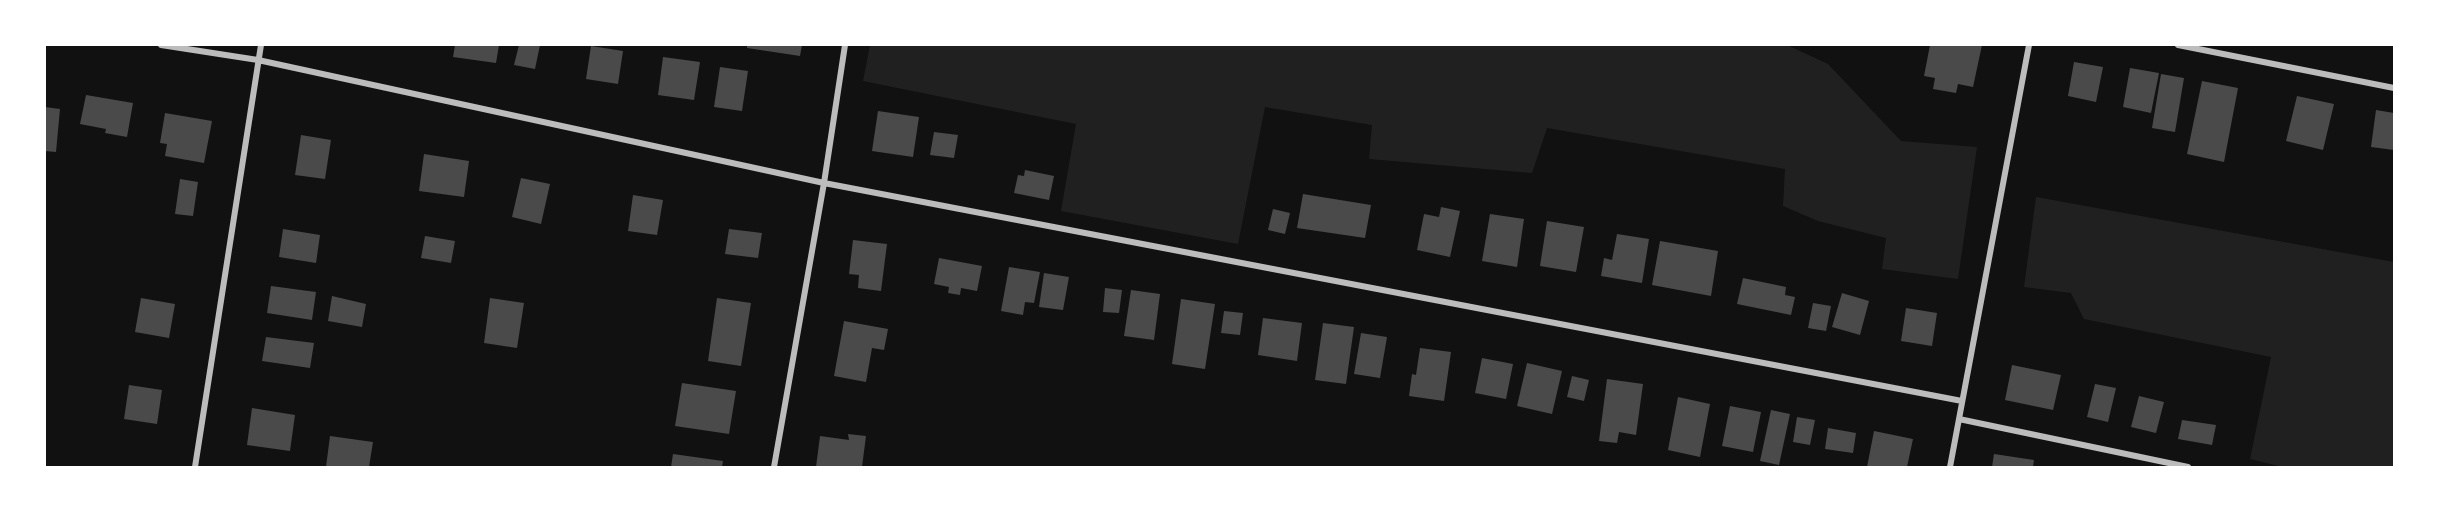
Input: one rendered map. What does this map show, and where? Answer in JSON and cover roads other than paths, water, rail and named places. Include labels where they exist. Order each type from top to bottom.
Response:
[{"type":"street","points":[[161,45],[258,60],[824,183],[1962,400]]},
{"type":"street","points":[[195,467],[261,45]]},
{"type":"street","points":[[774,467],[824,183],[844,45]]},
{"type":"street","points":[[1950,467],[2029,45]]},
{"type":"street","points":[[2178,45],[2394,88]]},
{"type":"street","points":[[1959,419],[2188,467]]}]
